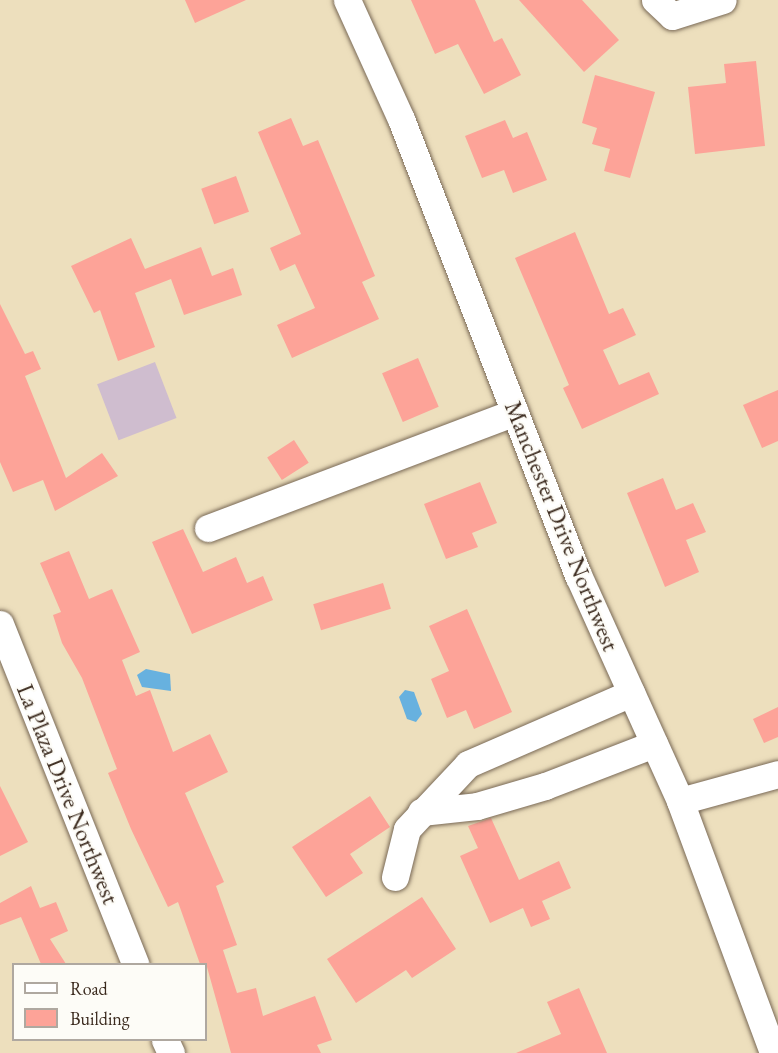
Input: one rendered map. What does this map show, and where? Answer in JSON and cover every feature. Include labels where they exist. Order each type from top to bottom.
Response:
[{"type":"street","name":"Manchester Drive Northwest","points":[[347,0],[401,118],[515,412],[631,693],[680,801],[773,1053]]},
{"type":"street","points":[[655,0],[672,16],[723,0]]},
{"type":"street","points":[[208,528],[515,412]]},
{"type":"street","name":"La Plaza Drive Northwest","points":[[0,624],[135,963]]},
{"type":"street","points":[[395,877],[407,829],[468,764],[631,693]]},
{"type":"street","points":[[421,812],[477,806],[654,744]]},
{"type":"street","points":[[680,801],[778,774]]},
{"type":"shaded area","points":[[155,362],[177,418],[119,440],[97,384]]},
{"type":"water","points":[[146,669],[170,674],[171,691],[142,687],[137,675]]},
{"type":"water","points":[[405,690],[414,692],[422,714],[416,722],[407,719],[399,697]]},
{"type":"building","points":[[185,0],[246,0],[195,23]]},
{"type":"building","points":[[411,0],[475,0],[494,42],[502,38],[521,75],[484,94],[458,44],[435,54]]},
{"type":"building","points":[[519,0],[582,0],[619,40],[584,72]]},
{"type":"building","points":[[756,61],[765,146],[695,154],[688,87],[726,83],[724,64]]},
{"type":"building","points":[[595,75],[655,92],[630,178],[604,171],[610,149],[592,144],[597,128],[582,123]]},
{"type":"building","points":[[291,118],[303,146],[318,140],[375,276],[362,282],[379,319],[292,358],[277,325],[315,308],[295,264],[280,271],[270,248],[301,234],[258,132]]},
{"type":"building","points":[[505,120],[513,138],[527,132],[547,180],[513,193],[504,170],[482,178],[465,136]]},
{"type":"building","points":[[236,176],[249,212],[214,224],[201,189]]},
{"type":"building","points":[[575,232],[609,314],[623,308],[636,335],[603,350],[619,385],[649,372],[659,394],[582,429],[563,388],[569,385],[515,258]]},
{"type":"building","points":[[131,238],[145,269],[201,247],[212,276],[233,268],[242,295],[184,315],[171,279],[135,293],[155,347],[118,361],[100,310],[94,313],[71,266]]},
{"type":"building","points":[[0,304],[25,354],[33,351],[41,369],[25,376],[66,478],[102,453],[118,476],[55,511],[43,480],[13,492],[0,462]]},
{"type":"building","points":[[418,358],[439,407],[403,422],[382,373]]},
{"type":"building","points":[[778,390],[778,441],[762,448],[743,405]]},
{"type":"building","points":[[294,440],[309,463],[282,480],[267,457]]},
{"type":"building","points":[[663,478],[676,510],[693,503],[706,532],[686,540],[699,572],[665,587],[627,493]]},
{"type":"building","points":[[480,482],[497,523],[472,533],[478,547],[446,559],[424,504]]},
{"type":"building","points":[[183,529],[203,572],[236,557],[247,583],[263,576],[273,600],[192,634],[152,542]]},
{"type":"building","points":[[69,551],[89,599],[112,589],[140,652],[122,660],[136,696],[150,690],[173,752],[210,734],[228,772],[185,793],[224,882],[216,886],[237,945],[223,950],[237,993],[256,988],[263,1016],[315,996],[332,1040],[317,1045],[321,1053],[231,1053],[207,963],[200,963],[178,902],[168,907],[131,829],[108,773],[117,769],[82,678],[62,643],[53,615],[61,612],[40,563]]},
{"type":"building","points":[[383,583],[391,609],[321,630],[313,604]]},
{"type":"building","points":[[467,609],[512,712],[474,729],[466,710],[447,718],[431,679],[449,671],[429,626]]},
{"type":"building","points":[[778,707],[778,737],[764,743],[753,719]]},
{"type":"building","points":[[0,786],[28,842],[0,856]]},
{"type":"building","points":[[370,796],[390,827],[350,854],[363,873],[326,897],[292,847]]},
{"type":"building","points":[[491,818],[519,880],[559,861],[571,888],[542,901],[550,919],[531,927],[523,908],[490,923],[460,856],[478,848],[468,826]]},
{"type":"building","points":[[31,886],[40,908],[56,902],[68,931],[50,939],[65,963],[41,963],[21,917],[0,925],[0,903]]},
{"type":"building","points":[[422,897],[456,949],[412,978],[406,970],[356,1003],[327,959]]},
{"type":"building","points":[[579,988],[607,1053],[516,1053],[561,1034],[547,1002]]}]
